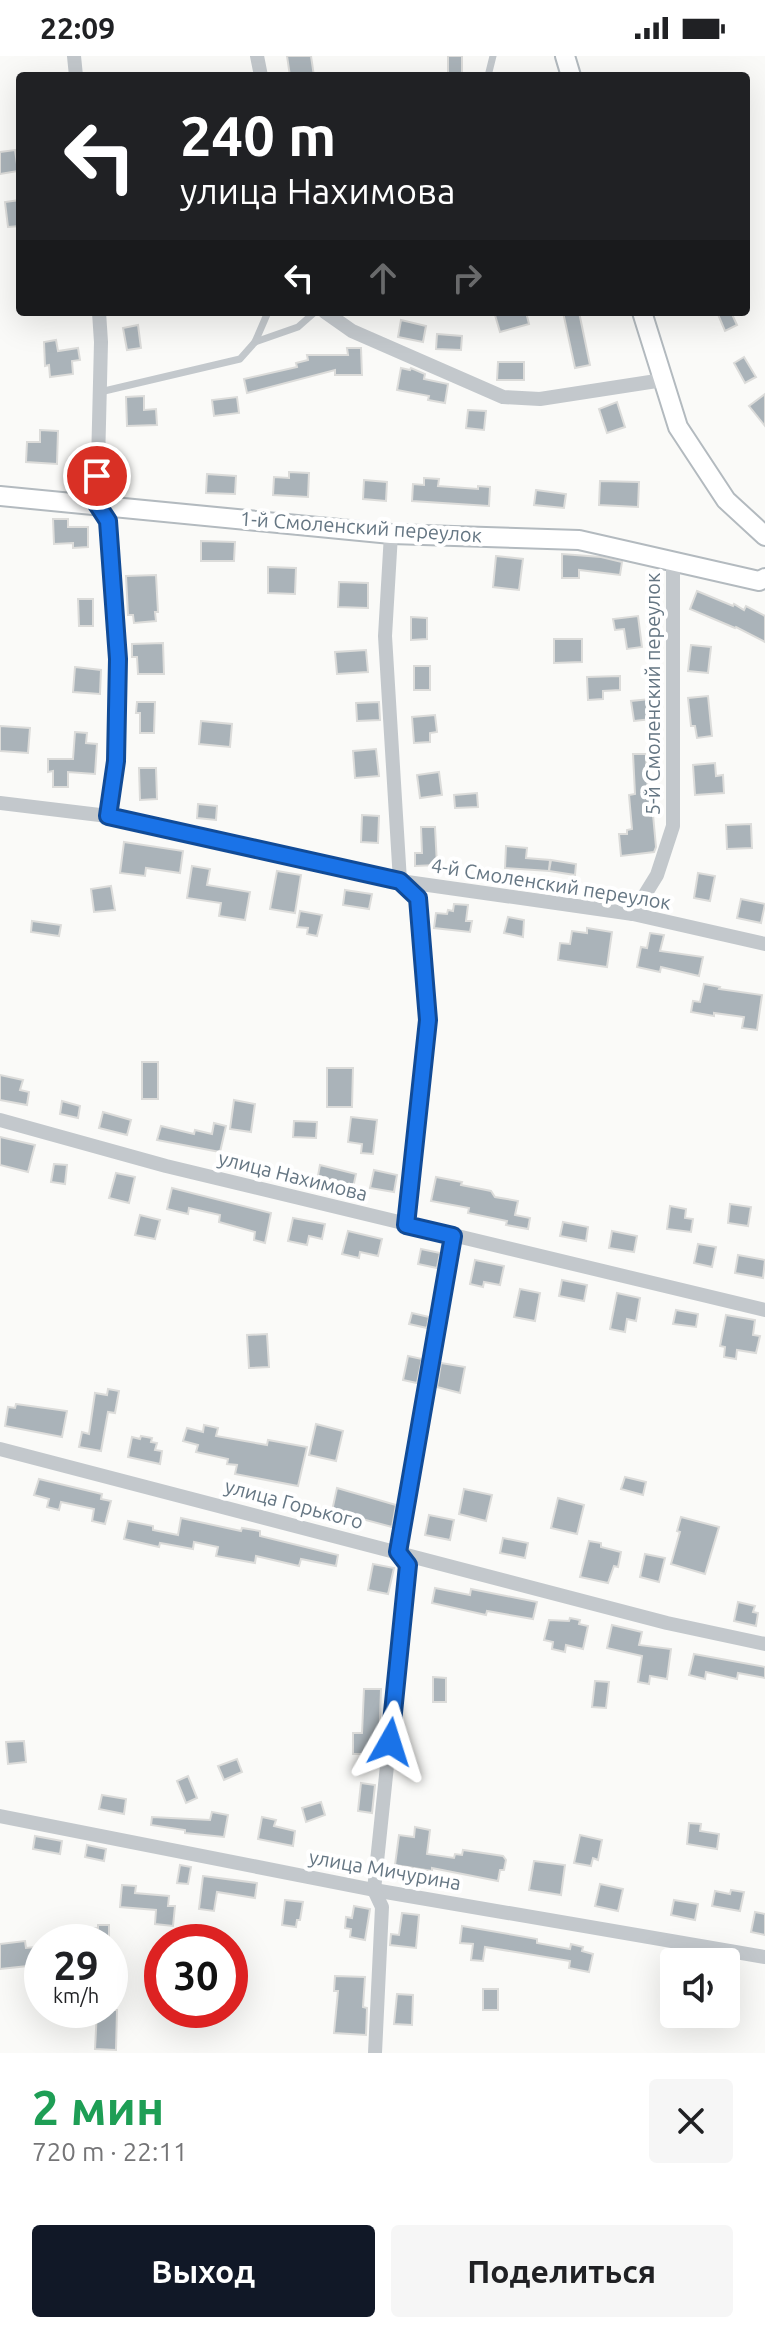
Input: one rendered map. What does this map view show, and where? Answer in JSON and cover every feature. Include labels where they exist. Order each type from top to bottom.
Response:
[{"type":"street","points":[[99,316],[97,504],[108,521],[118,659],[116,761],[108,816]]},
{"type":"street","points":[[331,316],[352,331],[503,397],[540,399],[663,380]]},
{"type":"street","points":[[643,316],[678,427],[726,500],[765,536]]},
{"type":"street","name":"1-й Смоленский переулок","points":[[0,496],[391,534],[579,540],[759,581],[765,578]]},
{"type":"street","points":[[391,534],[385,636],[400,881],[418,898],[428,1020],[406,1225]]},
{"type":"street","name":"5-й Смоленский переулок","points":[[633,914],[657,875],[673,826],[673,561]]},
{"type":"street","name":"4-й Смоленский переулок","points":[[0,803],[108,816],[400,881],[633,914],[765,944]]},
{"type":"street","name":"улица Нахимова","points":[[0,1120],[166,1166],[765,1310]]},
{"type":"street","points":[[375,2053],[382,1907],[374,1890],[408,1565],[398,1552],[453,1236]]},
{"type":"street","name":"улица Горького","points":[[0,1449],[667,1623],[765,1644]]},
{"type":"street","name":"улица Мичурина","points":[[0,1816],[374,1890],[765,1957]]},
{"type":"lane","points":[[100,392],[240,359],[255,342],[266,316]]},
{"type":"lane","points":[[255,342],[298,327],[310,316]]},
{"type":"building","points":[[287,56],[311,56],[313,72],[289,72]]},
{"type":"building","points":[[448,56],[462,56],[462,72],[448,72]]},
{"type":"building","points":[[15,150],[16,171],[0,174],[0,152]]},
{"type":"building","points":[[16,201],[16,226],[8,227],[5,202]]},
{"type":"building","points":[[495,316],[527,316],[529,324],[500,332]]},
{"type":"building","points":[[564,316],[580,316],[590,365],[575,368]]},
{"type":"building","points":[[719,316],[733,316],[737,325],[725,331]]},
{"type":"building","points":[[401,320],[426,326],[423,342],[398,337]]},
{"type":"building","points":[[138,325],[141,348],[127,350],[123,328]]},
{"type":"building","points":[[437,334],[462,336],[461,350],[436,349]]},
{"type":"building","points":[[56,340],[58,351],[78,348],[80,360],[72,361],[73,374],[50,377],[49,365],[45,366],[44,342]]},
{"type":"building","points":[[347,348],[361,348],[362,375],[335,375],[335,370],[247,393],[244,379],[297,367],[296,363],[308,360],[307,355],[348,355]]},
{"type":"building","points":[[744,357],[756,377],[745,383],[734,363]]},
{"type":"building","points":[[498,362],[524,362],[524,380],[497,380]]},
{"type":"building","points":[[401,368],[411,368],[425,374],[424,379],[448,384],[445,403],[428,400],[429,396],[397,390]]},
{"type":"building","points":[[765,394],[765,426],[749,406]]},
{"type":"building","points":[[144,396],[144,410],[156,409],[157,425],[127,426],[126,397]]},
{"type":"building","points":[[237,397],[239,413],[214,416],[212,400]]},
{"type":"building","points":[[617,402],[625,427],[607,433],[599,409]]},
{"type":"building","points":[[468,410],[486,411],[484,430],[466,428]]},
{"type":"building","points":[[40,430],[58,431],[57,464],[26,462],[27,442],[40,442]]},
{"type":"building","points":[[289,472],[309,473],[308,497],[273,495],[274,477],[289,478]]},
{"type":"building","points":[[207,474],[236,476],[235,494],[206,493]]},
{"type":"building","points":[[424,478],[439,479],[438,486],[490,487],[489,506],[412,501],[413,484],[424,485]]},
{"type":"building","points":[[364,480],[387,482],[386,501],[363,499]]},
{"type":"building","points":[[600,481],[639,482],[638,507],[599,505]]},
{"type":"building","points":[[536,490],[566,494],[564,508],[534,505]]},
{"type":"building","points":[[53,519],[68,519],[68,527],[88,527],[88,547],[73,548],[73,543],[54,544]]},
{"type":"building","points":[[201,541],[235,542],[234,561],[201,561]]},
{"type":"building","points":[[562,554],[622,562],[620,575],[579,570],[579,578],[562,578]]},
{"type":"building","points":[[496,556],[523,559],[519,590],[493,587]]},
{"type":"building","points":[[268,567],[296,568],[295,594],[268,593]]},
{"type":"building","points":[[156,575],[156,621],[134,623],[133,615],[128,615],[126,576]]},
{"type":"building","points":[[339,582],[368,583],[368,608],[338,607]]},
{"type":"building","points":[[697,591],[744,610],[746,606],[765,616],[765,642],[690,609]]},
{"type":"building","points":[[78,599],[93,599],[93,626],[79,626]]},
{"type":"building","points":[[638,616],[642,647],[627,649],[624,629],[615,630],[613,619]]},
{"type":"building","points":[[411,617],[427,618],[427,639],[411,640]]},
{"type":"building","points":[[554,639],[582,639],[582,662],[554,663]]},
{"type":"building","points":[[163,643],[164,674],[138,674],[137,657],[132,657],[132,644]]},
{"type":"building","points":[[691,645],[711,647],[708,673],[688,671]]},
{"type":"building","points":[[366,650],[368,672],[337,674],[335,652]]},
{"type":"building","points":[[414,666],[430,666],[430,690],[414,690]]},
{"type":"building","points":[[75,667],[101,670],[100,694],[73,692]]},
{"type":"building","points":[[620,676],[620,690],[603,691],[603,699],[588,700],[587,677]]},
{"type":"building","points":[[708,696],[712,736],[697,738],[695,726],[691,726],[688,698]]},
{"type":"building","points":[[650,699],[652,719],[634,721],[631,701]]},
{"type":"building","points":[[137,702],[155,702],[154,733],[140,733]]},
{"type":"building","points":[[379,702],[380,720],[357,721],[356,703]]},
{"type":"building","points":[[435,715],[437,732],[430,733],[430,742],[414,743],[412,717]]},
{"type":"building","points":[[201,721],[232,724],[230,747],[199,744]]},
{"type":"building","points":[[0,726],[30,728],[28,753],[0,751]]},
{"type":"building","points":[[75,732],[87,733],[86,743],[97,744],[95,774],[68,772],[68,787],[53,787],[53,771],[48,772],[48,759],[73,759]]},
{"type":"building","points":[[376,749],[379,776],[355,778],[353,751]]},
{"type":"building","points":[[633,754],[646,754],[656,847],[654,852],[621,856],[619,834],[627,834],[627,830],[632,829],[629,795],[635,794]]},
{"type":"building","points":[[715,763],[716,776],[723,775],[724,793],[695,795],[693,765]]},
{"type":"building","points":[[139,768],[156,768],[157,799],[140,800]]},
{"type":"building","points":[[439,772],[442,795],[420,798],[417,775]]},
{"type":"building","points":[[477,793],[478,807],[455,808],[454,795]]},
{"type":"building","points":[[198,804],[217,806],[216,820],[197,818]]},
{"type":"building","points":[[362,815],[379,816],[378,843],[361,842]]},
{"type":"building","points":[[751,824],[752,848],[727,849],[726,825]]},
{"type":"building","points":[[421,827],[435,827],[437,865],[415,866],[415,853],[422,853]]},
{"type":"building","points":[[124,842],[183,851],[180,873],[146,868],[145,876],[120,873]]},
{"type":"building","points":[[506,846],[527,848],[526,858],[550,860],[549,871],[505,868]]},
{"type":"building","points":[[551,860],[576,864],[575,875],[549,871]]},
{"type":"building","points":[[192,866],[210,869],[207,885],[250,892],[245,920],[219,916],[221,903],[187,898]]},
{"type":"building","points":[[277,871],[301,875],[295,913],[270,909]]},
{"type":"building","points":[[698,873],[715,876],[710,901],[694,898]]},
{"type":"building","points":[[111,886],[115,910],[94,912],[91,889]]},
{"type":"building","points":[[345,890],[372,894],[369,909],[343,905]]},
{"type":"building","points":[[741,899],[765,904],[761,923],[737,918]]},
{"type":"building","points":[[454,904],[468,905],[466,921],[472,921],[470,932],[434,928],[436,913],[453,911]]},
{"type":"building","points":[[300,911],[322,915],[317,936],[307,934],[308,928],[297,927]]},
{"type":"building","points":[[508,917],[524,920],[523,937],[504,933]]},
{"type":"building","points":[[32,921],[61,925],[59,936],[31,932]]},
{"type":"building","points":[[587,928],[612,932],[607,967],[558,960],[560,943],[570,944],[572,931],[587,933]]},
{"type":"building","points":[[650,933],[664,935],[660,951],[703,957],[699,976],[661,967],[660,972],[637,967],[641,947],[647,948]]},
{"type":"building","points":[[704,984],[762,995],[757,1030],[742,1028],[744,1017],[691,1012],[693,1001],[700,1002]]},
{"type":"building","points":[[142,1062],[158,1062],[158,1099],[142,1099]]},
{"type":"building","points":[[327,1068],[353,1068],[352,1107],[327,1107]]},
{"type":"building","points":[[0,1075],[23,1080],[20,1090],[29,1092],[27,1105],[0,1100]]},
{"type":"building","points":[[234,1100],[255,1104],[251,1132],[230,1129]]},
{"type":"building","points":[[62,1101],[80,1106],[78,1118],[60,1114]]},
{"type":"building","points":[[103,1112],[131,1120],[127,1135],[99,1128]]},
{"type":"building","points":[[351,1117],[377,1120],[373,1154],[361,1153],[362,1144],[348,1142]]},
{"type":"building","points":[[294,1121],[317,1122],[316,1138],[293,1137]]},
{"type":"building","points":[[214,1123],[226,1126],[220,1152],[157,1140],[161,1126],[194,1134],[195,1130],[212,1134]]},
{"type":"building","points":[[0,1137],[35,1145],[28,1172],[0,1165]]},
{"type":"building","points":[[54,1164],[67,1165],[65,1184],[51,1182]]},
{"type":"building","points":[[320,1165],[356,1174],[353,1188],[317,1181]]},
{"type":"building","points":[[374,1170],[397,1175],[394,1192],[370,1188]]},
{"type":"building","points":[[116,1173],[135,1177],[129,1203],[109,1198]]},
{"type":"building","points":[[436,1177],[491,1191],[495,1197],[518,1201],[515,1215],[530,1218],[528,1229],[468,1213],[469,1208],[431,1201]]},
{"type":"building","points":[[172,1188],[271,1213],[265,1243],[254,1240],[255,1232],[219,1222],[220,1215],[189,1208],[188,1214],[167,1209]]},
{"type":"building","points":[[730,1204],[751,1207],[748,1226],[728,1223]]},
{"type":"building","points":[[670,1206],[686,1209],[685,1218],[693,1219],[691,1232],[667,1229]]},
{"type":"building","points":[[140,1215],[160,1220],[155,1239],[135,1235]]},
{"type":"building","points":[[293,1218],[325,1224],[322,1239],[309,1236],[307,1245],[288,1241]]},
{"type":"building","points":[[563,1222],[588,1227],[586,1241],[560,1236]]},
{"type":"building","points":[[348,1231],[382,1239],[378,1256],[360,1252],[359,1258],[342,1254]]},
{"type":"building","points":[[612,1231],[637,1236],[634,1252],[609,1248]]},
{"type":"building","points":[[698,1244],[716,1247],[712,1267],[694,1263]]},
{"type":"building","points":[[421,1249],[440,1253],[437,1268],[418,1264]]},
{"type":"building","points":[[738,1255],[765,1260],[763,1278],[735,1273]]},
{"type":"building","points":[[475,1260],[504,1266],[500,1285],[484,1282],[483,1287],[470,1284]]},
{"type":"building","points":[[562,1280],[587,1285],[584,1301],[559,1296]]},
{"type":"building","points":[[520,1289],[540,1293],[535,1321],[514,1317]]},
{"type":"building","points":[[617,1293],[640,1298],[636,1321],[627,1319],[625,1332],[610,1329]]},
{"type":"building","points":[[676,1310],[698,1314],[696,1327],[673,1324]]},
{"type":"building","points":[[412,1313],[429,1317],[427,1328],[409,1324]]},
{"type":"building","points":[[726,1315],[755,1320],[753,1335],[760,1336],[756,1353],[737,1350],[736,1359],[724,1357],[725,1347],[720,1346]]},
{"type":"building","points":[[267,1334],[269,1367],[249,1368],[247,1335]]},
{"type":"building","points":[[408,1356],[422,1359],[417,1383],[403,1380]]},
{"type":"building","points":[[441,1363],[465,1367],[460,1393],[437,1387]]},
{"type":"building","points":[[108,1389],[119,1391],[115,1413],[108,1412],[101,1451],[79,1447],[82,1432],[89,1434],[95,1393],[107,1395]]},
{"type":"building","points":[[16,1404],[67,1411],[62,1437],[5,1426],[8,1407],[15,1408]]},
{"type":"building","points":[[316,1424],[343,1431],[336,1461],[309,1455]]},
{"type":"building","points":[[204,1425],[218,1428],[216,1436],[267,1445],[268,1440],[307,1447],[298,1486],[235,1474],[237,1465],[227,1464],[228,1459],[196,1452],[198,1445],[183,1441],[187,1428],[203,1432]]},
{"type":"building","points":[[141,1436],[152,1438],[151,1442],[157,1443],[155,1450],[162,1451],[160,1464],[128,1457],[132,1437],[140,1439]]},
{"type":"building","points":[[625,1477],[646,1482],[643,1495],[621,1489]]},
{"type":"building","points":[[39,1479],[102,1494],[101,1499],[111,1501],[105,1524],[92,1521],[94,1509],[61,1502],[59,1510],[47,1507],[49,1499],[34,1495]]},
{"type":"building","points":[[337,1488],[396,1505],[392,1527],[332,1511]]},
{"type":"building","points":[[464,1489],[492,1495],[486,1521],[459,1514]]},
{"type":"building","points":[[558,1498],[584,1505],[577,1534],[551,1528]]},
{"type":"building","points":[[429,1515],[454,1520],[450,1540],[425,1535]]},
{"type":"building","points":[[681,1517],[719,1527],[705,1574],[671,1564]]},
{"type":"building","points":[[181,1518],[241,1531],[242,1528],[260,1531],[260,1536],[338,1555],[336,1566],[301,1559],[299,1566],[256,1556],[255,1563],[216,1556],[218,1547],[194,1542],[193,1549],[160,1543],[159,1547],[124,1539],[128,1521],[178,1535]]},
{"type":"building","points":[[503,1538],[528,1543],[525,1558],[500,1553]]},
{"type":"building","points":[[589,1541],[621,1552],[618,1567],[614,1566],[608,1583],[580,1577]]},
{"type":"building","points":[[645,1554],[665,1558],[659,1582],[640,1577]]},
{"type":"building","points":[[373,1564],[394,1568],[388,1594],[368,1590]]},
{"type":"building","points":[[435,1588],[470,1595],[471,1589],[537,1602],[533,1619],[487,1611],[486,1615],[432,1603]]},
{"type":"building","points":[[738,1602],[755,1606],[753,1612],[758,1613],[756,1626],[734,1621]]},
{"type":"building","points":[[570,1618],[588,1626],[583,1649],[566,1645],[565,1652],[552,1649],[553,1642],[544,1640],[549,1620],[569,1621]]},
{"type":"building","points":[[612,1625],[642,1632],[639,1645],[671,1649],[667,1679],[650,1676],[649,1684],[638,1682],[642,1656],[607,1648]]},
{"type":"building","points":[[694,1654],[765,1667],[765,1678],[738,1673],[737,1679],[706,1672],[705,1679],[689,1675]]},
{"type":"building","points":[[433,1677],[446,1678],[446,1702],[433,1702]]},
{"type":"building","points":[[595,1681],[609,1682],[606,1708],[592,1707]]},
{"type":"building","points":[[364,1689],[381,1689],[379,1748],[369,1748],[369,1754],[353,1754],[353,1733],[362,1733]]},
{"type":"building","points":[[24,1741],[26,1762],[8,1764],[6,1742]]},
{"type":"building","points":[[237,1759],[242,1772],[224,1780],[218,1766]]},
{"type":"building","points":[[188,1776],[197,1798],[186,1803],[177,1781]]},
{"type":"building","points":[[361,1783],[375,1785],[372,1813],[358,1811]]},
{"type":"building","points":[[102,1795],[126,1799],[124,1814],[99,1809]]},
{"type":"building","points":[[321,1802],[325,1815],[306,1822],[302,1808]]},
{"type":"building","points":[[212,1812],[228,1815],[224,1837],[151,1825],[152,1817],[210,1820]]},
{"type":"building","points":[[262,1817],[276,1820],[274,1826],[295,1831],[293,1846],[258,1839]]},
{"type":"building","points":[[689,1823],[701,1824],[700,1831],[719,1834],[717,1849],[687,1844]]},
{"type":"building","points":[[415,1827],[430,1830],[427,1854],[454,1858],[455,1854],[462,1855],[463,1850],[503,1856],[506,1860],[504,1870],[500,1870],[498,1881],[432,1868],[432,1871],[395,1865],[399,1835],[414,1837]]},
{"type":"building","points":[[580,1835],[602,1840],[598,1860],[593,1858],[591,1866],[574,1863]]},
{"type":"building","points":[[35,1836],[62,1841],[60,1854],[33,1849]]},
{"type":"building","points":[[87,1845],[106,1849],[104,1861],[85,1857]]},
{"type":"building","points":[[534,1861],[565,1865],[561,1895],[529,1890]]},
{"type":"building","points":[[180,1865],[191,1867],[188,1884],[177,1883]]},
{"type":"building","points":[[203,1876],[257,1883],[255,1898],[217,1892],[214,1911],[199,1909]]},
{"type":"building","points":[[600,1884],[623,1889],[618,1911],[595,1906]]},
{"type":"building","points":[[122,1885],[136,1886],[135,1893],[169,1896],[168,1906],[175,1906],[173,1924],[155,1924],[156,1910],[120,1907]]},
{"type":"building","points":[[731,1890],[744,1892],[740,1911],[712,1906],[715,1891],[730,1894]]},
{"type":"building","points":[[285,1900],[303,1902],[296,1927],[282,1925]]},
{"type":"building","points":[[674,1900],[698,1904],[695,1920],[671,1915]]},
{"type":"building","points":[[354,1906],[370,1909],[365,1940],[350,1937],[351,1929],[345,1928],[346,1917],[352,1918]]},
{"type":"building","points":[[755,1912],[765,1914],[765,1935],[751,1932]]},
{"type":"building","points":[[402,1913],[419,1915],[416,1948],[390,1945],[391,1934],[399,1935]]},
{"type":"building","points":[[462,1926],[537,1939],[537,1943],[570,1949],[571,1944],[583,1947],[582,1951],[593,1954],[589,1972],[569,1968],[570,1961],[485,1947],[483,1961],[471,1960],[473,1944],[460,1943]]},
{"type":"building","points":[[24,1941],[24,1966],[0,1969],[0,1944]]},
{"type":"building","points":[[335,1976],[365,1977],[363,2007],[367,2008],[366,2035],[334,2033],[338,1991],[334,1991]]},
{"type":"building","points":[[483,1989],[498,1989],[498,2010],[483,2010]]},
{"type":"building","points":[[397,1994],[413,1995],[412,2025],[394,2024]]},
{"type":"building","points":[[96,2028],[117,2028],[116,2050],[95,2049]]},
{"type":"route","points":[[97,476],[97,504],[108,521],[118,659],[116,761],[108,816],[400,881],[418,898],[428,1020],[406,1225],[453,1236],[398,1552],[408,1565],[390,1742]]}]
